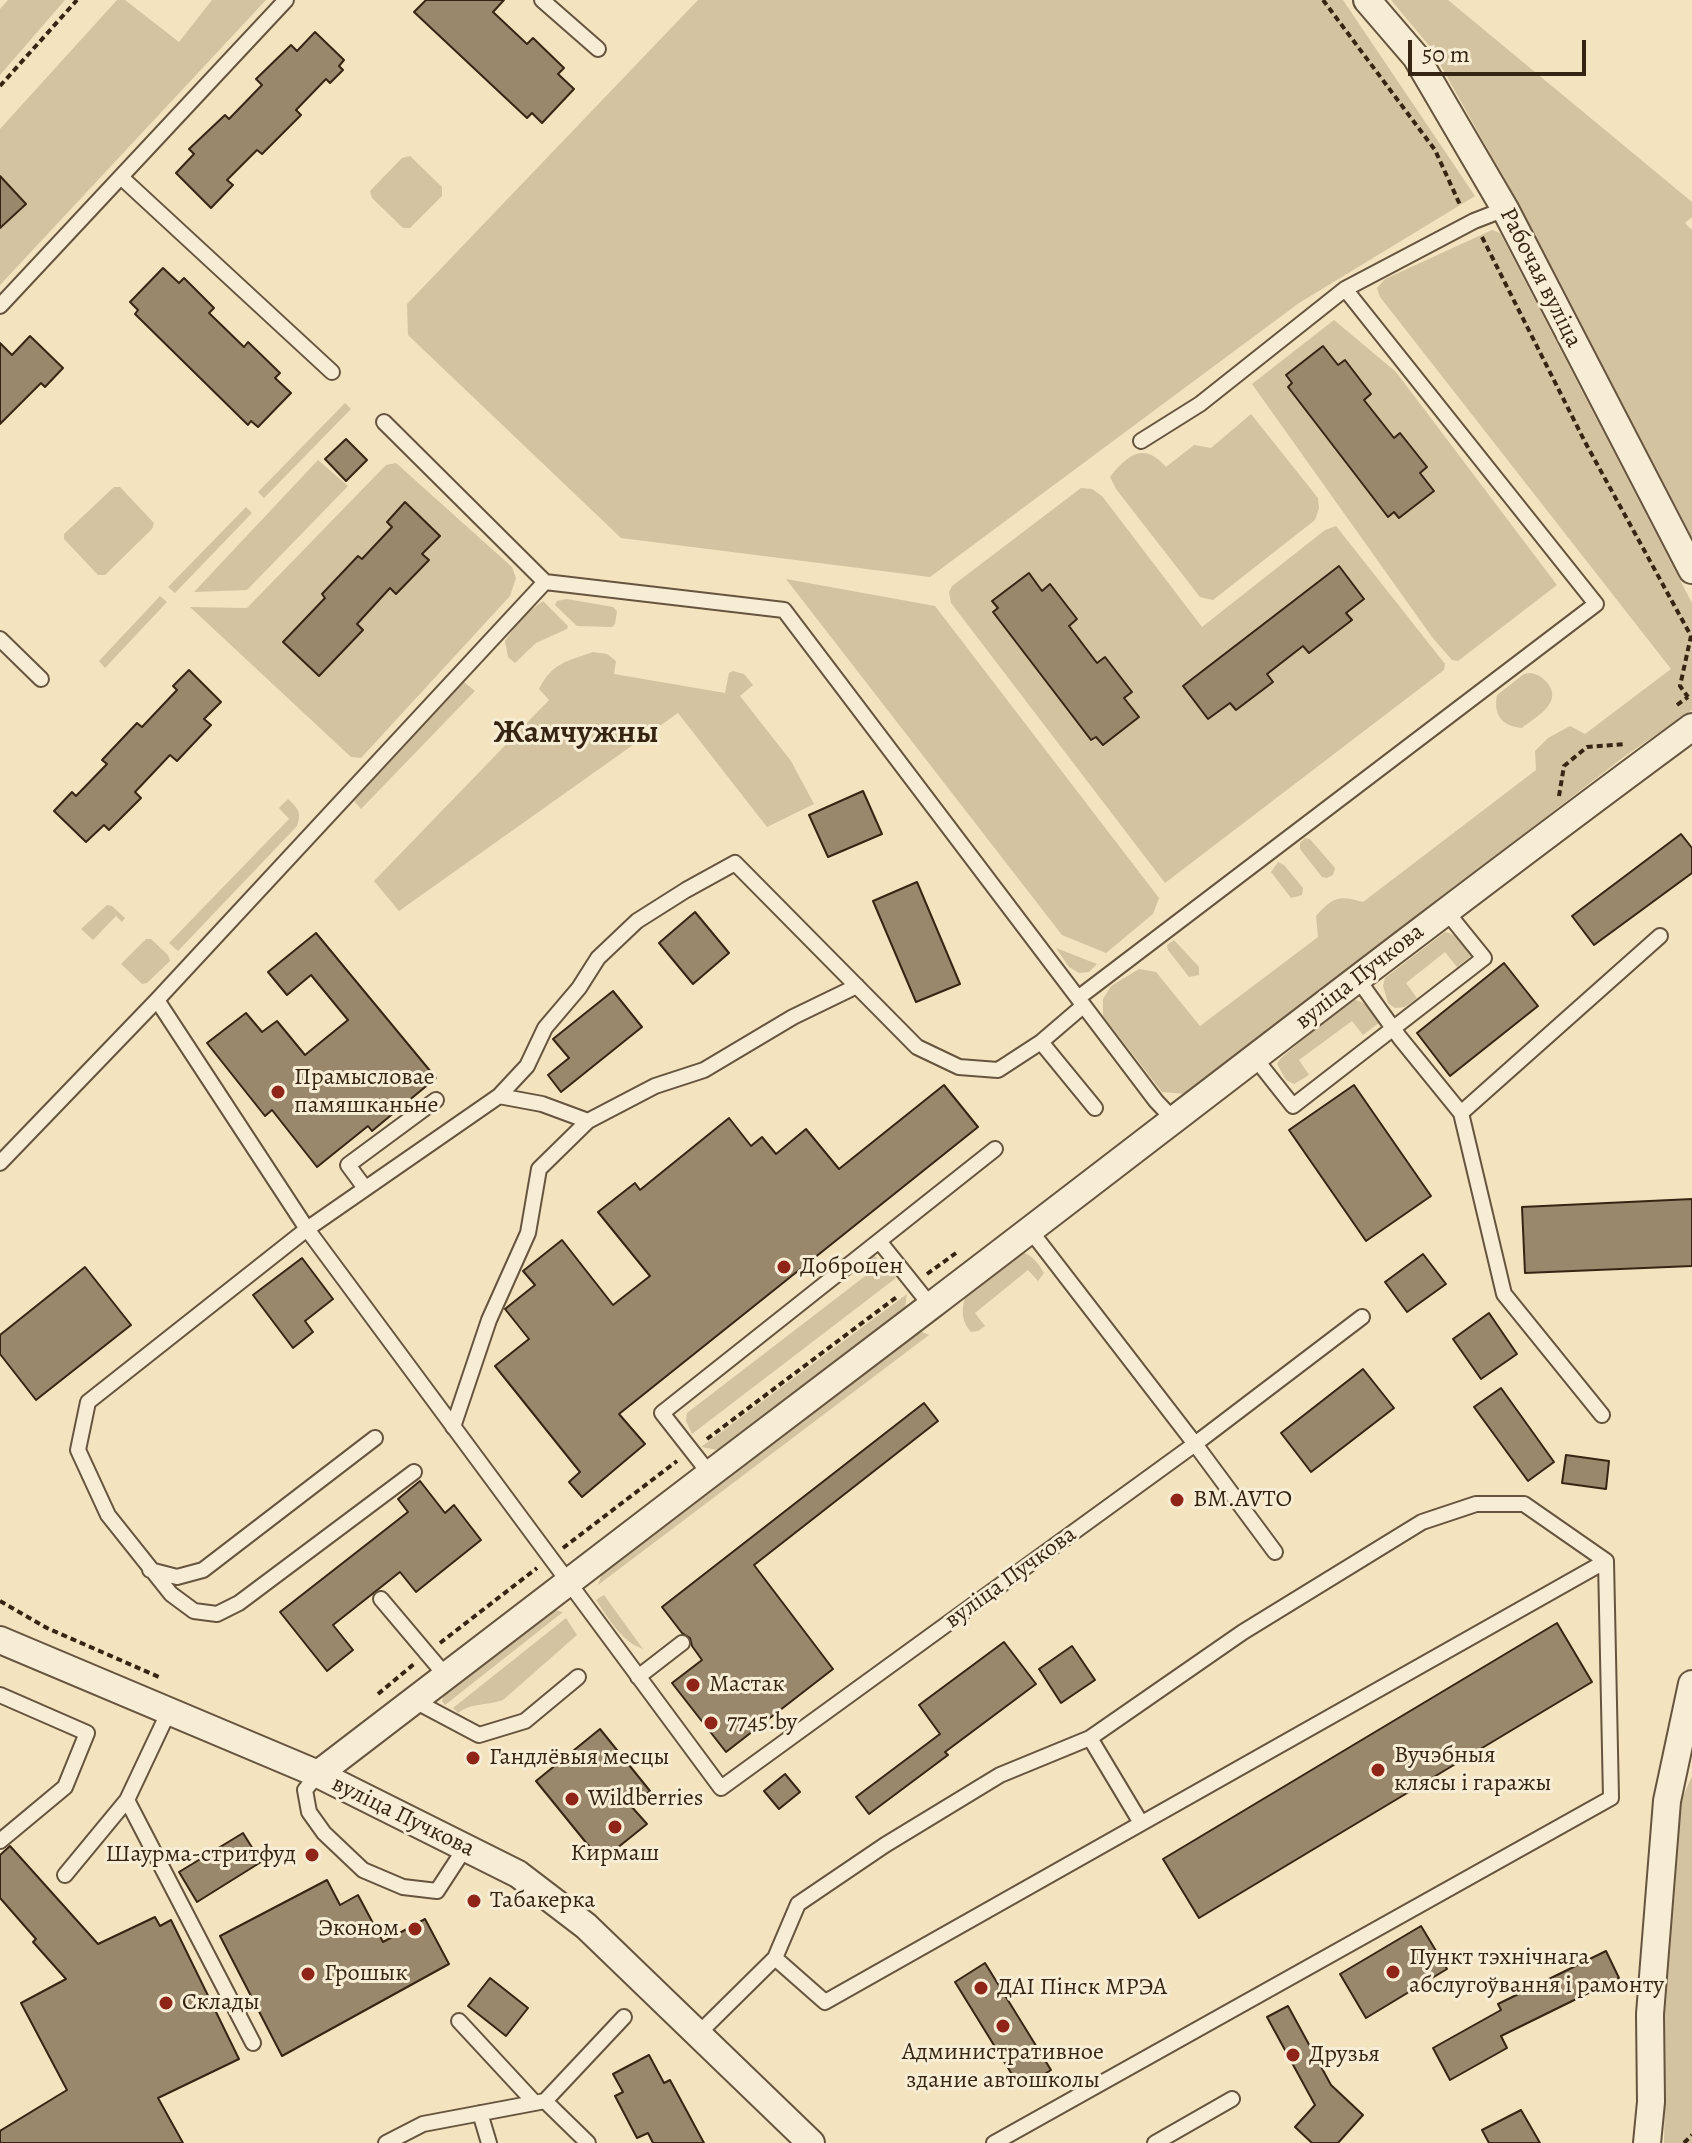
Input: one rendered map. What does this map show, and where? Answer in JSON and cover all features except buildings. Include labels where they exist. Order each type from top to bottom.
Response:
[{"type":"street","name":"Рабочая вуліца","points":[[1367,0],[1416,57],[1505,209],[1692,570]]},
{"type":"street","name":"вуліца Пучкова","points":[[318,1774],[1357,978],[1692,727]]},
{"type":"street","name":"вуліца Пучкова","points":[[0,1640],[318,1774],[518,1874],[586,1926],[811,2143]]},
{"type":"street","points":[[1647,2143],[1651,2102],[1650,2014],[1667,1801],[1692,1684]]},
{"type":"lane","points":[[0,306],[286,0]]},
{"type":"lane","points":[[542,0],[598,49]]},
{"type":"lane","points":[[122,178],[332,372]]},
{"type":"lane","points":[[1141,441],[1200,404],[1345,289],[1474,221],[1505,209]]},
{"type":"lane","points":[[414,1472],[239,1603],[217,1614],[194,1611],[171,1594],[150,1570],[108,1515],[78,1450],[88,1402],[307,1229],[499,1096],[527,1066],[545,1028],[579,988],[598,958],[637,921],[686,890],[735,863],[917,1047],[959,1067],[998,1070],[1041,1042],[1080,1002],[1596,604],[1345,289]]},
{"type":"lane","points":[[384,422],[545,582],[784,610],[1080,1002],[1173,1119]]},
{"type":"lane","points":[[0,1163],[157,1000],[545,582]]},
{"type":"lane","points":[[0,639],[41,679]]},
{"type":"lane","points":[[1255,1058],[1293,1106],[1484,958],[1446,911]]},
{"type":"lane","points":[[1461,1113],[1660,936]]},
{"type":"lane","points":[[1357,978],[1461,1113],[1504,1294],[1602,1415]]},
{"type":"lane","points":[[453,1427],[489,1320],[528,1233],[539,1169],[588,1121],[655,1086],[704,1070],[793,1017],[857,986]]},
{"type":"lane","name":"вуліца Пучкова","points":[[157,1000],[307,1229],[721,1788],[1195,1444]]},
{"type":"lane","points":[[1041,1042],[1095,1108]]},
{"type":"lane","points":[[499,1096],[542,1104],[588,1121]]},
{"type":"lane","points":[[365,1188],[348,1165],[436,1100]]},
{"type":"lane","points":[[709,1473],[662,1413],[995,1149]]},
{"type":"lane","points":[[1030,1230],[1275,1552]]},
{"type":"lane","points":[[879,1241],[931,1306]]},
{"type":"lane","points":[[1195,1444],[1362,1317]]},
{"type":"lane","points":[[150,1570],[177,1577],[203,1570],[375,1438]]},
{"type":"lane","points":[[698,2034],[775,1958],[798,1904],[885,1845],[1000,1775],[1090,1738],[1243,1632],[1422,1522],[1476,1504],[1524,1504],[1606,1561]]},
{"type":"lane","points":[[775,1958],[825,2002],[1606,1561]]},
{"type":"lane","points":[[994,2143],[1611,1798],[1606,1561]]},
{"type":"lane","points":[[381,1599],[446,1676]]},
{"type":"lane","points":[[638,1677],[682,1643]]},
{"type":"lane","points":[[413,1700],[479,1735],[525,1721],[578,1677]]},
{"type":"lane","points":[[0,1695],[87,1733],[65,1787],[0,1841]]},
{"type":"lane","points":[[65,1875],[127,1800],[169,1711]]},
{"type":"lane","points":[[1090,1738],[1141,1823]]},
{"type":"lane","points":[[318,1774],[305,1790],[309,1812],[324,1833],[363,1870],[403,1887],[437,1891],[465,1848]]},
{"type":"lane","points":[[127,1800],[253,2043]]},
{"type":"lane","points":[[386,2143],[423,2124],[540,2102],[624,2017]]},
{"type":"lane","points":[[459,2021],[540,2102],[588,2143]]},
{"type":"lane","points":[[1155,2143],[1232,2099]]},
{"type":"lane","points":[[480,2113],[489,2143]]},
{"type":"path","points":[[0,86],[77,0]]},
{"type":"path","points":[[1323,0],[1435,150],[1462,207],[1474,221],[1585,442],[1691,636],[1680,686],[1692,703]]},
{"type":"path","points":[[1667,713],[1688,697]]},
{"type":"path","points":[[1559,797],[1564,766],[1587,747],[1625,745],[1635,737]]},
{"type":"path","points":[[373,1697],[550,1558],[962,1248]]},
{"type":"path","points":[[0,1601],[47,1628],[159,1678]]},
{"type":"path","points":[[1684,2143],[1692,2135]]},
{"type":"shaded area","points":[[8,0],[65,0],[0,75],[0,9]]},
{"type":"shaded area","points":[[117,0],[125,0],[179,42],[212,0],[266,0],[0,285],[0,129]]},
{"type":"shaded area","points":[[698,0],[1343,0],[1475,196],[1299,303],[930,577],[621,538],[408,335],[407,304]]},
{"type":"shaded area","points":[[1391,0],[1448,0],[1692,202],[1692,217],[1685,223],[1692,230],[1692,538],[1517,202],[1431,48]]},
{"type":"shaded area","points":[[410,156],[442,187],[442,196],[410,228],[403,228],[372,198],[370,191],[402,158]]},
{"type":"shaded area","points":[[1492,230],[1500,233],[1692,603],[1692,710],[1625,756],[1187,1094],[1162,1092],[1103,1016],[1103,999],[1111,986],[1139,969],[1156,972],[1200,1026],[1318,937],[1316,916],[1327,905],[1342,898],[1363,902],[1536,770],[1535,751],[1548,738],[1570,726],[1585,734],[1671,669],[1380,297],[1377,288],[1385,279]]},
{"type":"shaded area","points":[[1334,320],[1396,372],[1557,585],[1458,661],[1452,660],[1432,637],[1252,384]]},
{"type":"shaded area","points":[[345,403],[351,409],[264,498],[258,492]]},
{"type":"shaded area","points":[[1251,414],[1318,498],[1319,508],[1315,520],[1213,600],[1200,597],[1110,477],[1123,462],[1136,454],[1150,455],[1166,467],[1194,445],[1211,448]]},
{"type":"shaded area","points":[[318,460],[348,486],[247,590],[194,592]]},
{"type":"shaded area","points":[[396,463],[512,567],[516,578],[510,596],[361,758],[351,757],[190,607],[247,608],[386,465]]},
{"type":"shaded area","points":[[114,487],[120,487],[154,523],[152,529],[105,575],[98,575],[64,539],[64,534]]},
{"type":"shaded area","points":[[1081,488],[1092,489],[1102,496],[1202,627],[1325,530],[1336,526],[1445,664],[1444,670],[1165,883],[951,603],[949,592],[952,586]]},
{"type":"shaded area","points":[[246,507],[252,513],[175,593],[168,587]]},
{"type":"shaded area","points":[[786,579],[935,606],[1159,898],[1153,914],[1106,953],[1062,935]]},
{"type":"shaded area","points":[[160,596],[167,602],[105,668],[99,661]]},
{"type":"shaded area","points":[[567,599],[613,607],[617,611],[615,624],[612,627],[577,626],[555,605],[557,601]]},
{"type":"shaded area","points":[[543,601],[568,626],[567,629],[536,643],[515,663],[508,657],[505,641],[523,616]]},
{"type":"shaded area","points":[[593,652],[607,654],[616,661],[614,674],[725,693],[729,673],[744,674],[753,685],[740,696],[791,761],[814,804],[767,827],[678,713],[399,911],[374,881],[549,700],[539,689],[550,673],[561,664]]},
{"type":"shaded area","points":[[1531,673],[1547,683],[1551,689],[1551,701],[1544,711],[1522,728],[1509,725],[1498,714],[1497,695],[1524,674]]},
{"type":"shaded area","points":[[464,682],[475,691],[361,809],[354,801]]},
{"type":"shaded area","points":[[288,799],[298,811],[297,826],[178,951],[169,943],[289,819],[279,808]]},
{"type":"shaded area","points":[[1305,838],[1310,839],[1335,868],[1333,875],[1322,877],[1300,849],[1300,843]]},
{"type":"shaded area","points":[[1278,862],[1303,888],[1302,895],[1291,898],[1271,872]]},
{"type":"shaded area","points":[[107,905],[125,918],[122,922],[116,916],[93,940],[81,929]]},
{"type":"shaded area","points":[[1445,932],[1461,941],[1471,956],[1457,967],[1445,952],[1406,983],[1417,998],[1405,1007],[1395,1008],[1388,1003],[1383,986],[1385,978]]},
{"type":"shaded area","points":[[146,939],[151,939],[168,955],[170,961],[147,983],[142,984],[121,964]]},
{"type":"shaded area","points":[[1174,940],[1199,967],[1199,975],[1189,977],[1168,950],[1167,945]]},
{"type":"shaded area","points":[[1056,948],[1097,964],[1089,972],[1079,973],[1069,967]]},
{"type":"shaded area","points":[[1350,999],[1368,1006],[1380,1022],[1363,1035],[1352,1021],[1299,1060],[1309,1075],[1294,1084],[1286,1080],[1277,1064],[1280,1059]]},
{"type":"shaded area","points":[[1022,1252],[1035,1260],[1044,1273],[1038,1281],[1028,1270],[975,1313],[985,1326],[971,1332],[963,1316],[965,1298]]},
{"type":"shaded area","points":[[872,1253],[896,1278],[692,1434],[686,1421],[687,1413],[873,1270],[866,1259]]},
{"type":"shaded area","points":[[907,1294],[905,1308],[718,1450],[701,1447]]},
{"type":"shaded area","points":[[922,1332],[929,1335],[598,1585],[603,1571],[912,1335]]},
{"type":"shaded area","points":[[604,1595],[643,1649],[628,1641],[611,1622],[596,1600]]},
{"type":"shaded area","points":[[550,1609],[563,1612],[445,1705],[442,1701],[444,1695]]},
{"type":"shaded area","points":[[566,1618],[577,1635],[503,1700],[469,1707],[458,1713],[453,1708]]},
{"type":"shaded area","points":[[1692,1776],[1692,2143],[1664,2143],[1665,2080],[1659,2046],[1678,1808]]},
{"type":"place","name":"Прамысловае памяшканьне","points":[[278,1092]]},
{"type":"place","name":"Доброцен","points":[[784,1267]]},
{"type":"place","name":"BM.AVTO","points":[[1177,1500]]},
{"type":"place","name":"Мастак","points":[[693,1685]]},
{"type":"place","name":"7745.by","points":[[711,1723]]},
{"type":"place","name":"Гандлёвыя месцы","points":[[473,1758]]},
{"type":"place","name":"Вучэбныя клясы і гаражы","points":[[1378,1770]]},
{"type":"place","name":"Wildberries","points":[[572,1799]]},
{"type":"place","name":"Кирмаш","points":[[615,1827]]},
{"type":"place","name":"Шаурма-стритфуд","points":[[312,1855]]},
{"type":"place","name":"Табакерка","points":[[474,1901]]},
{"type":"place","name":"Эконом","points":[[415,1929]]},
{"type":"place","name":"Пункт тэхнічнага абслугоўвання і рамонту","points":[[1393,1972]]},
{"type":"place","name":"Грошык","points":[[308,1974]]},
{"type":"place","name":"ДАІ Пінск МРЭА","points":[[981,1988]]},
{"type":"place","name":"Склады","points":[[166,2003]]},
{"type":"place","name":"Административное здание автошколы","points":[[1003,2026]]},
{"type":"place","name":"Друзья","points":[[1293,2055]]},
{"type":"district","name":"Жамчужны","points":[[576,734]]}]
